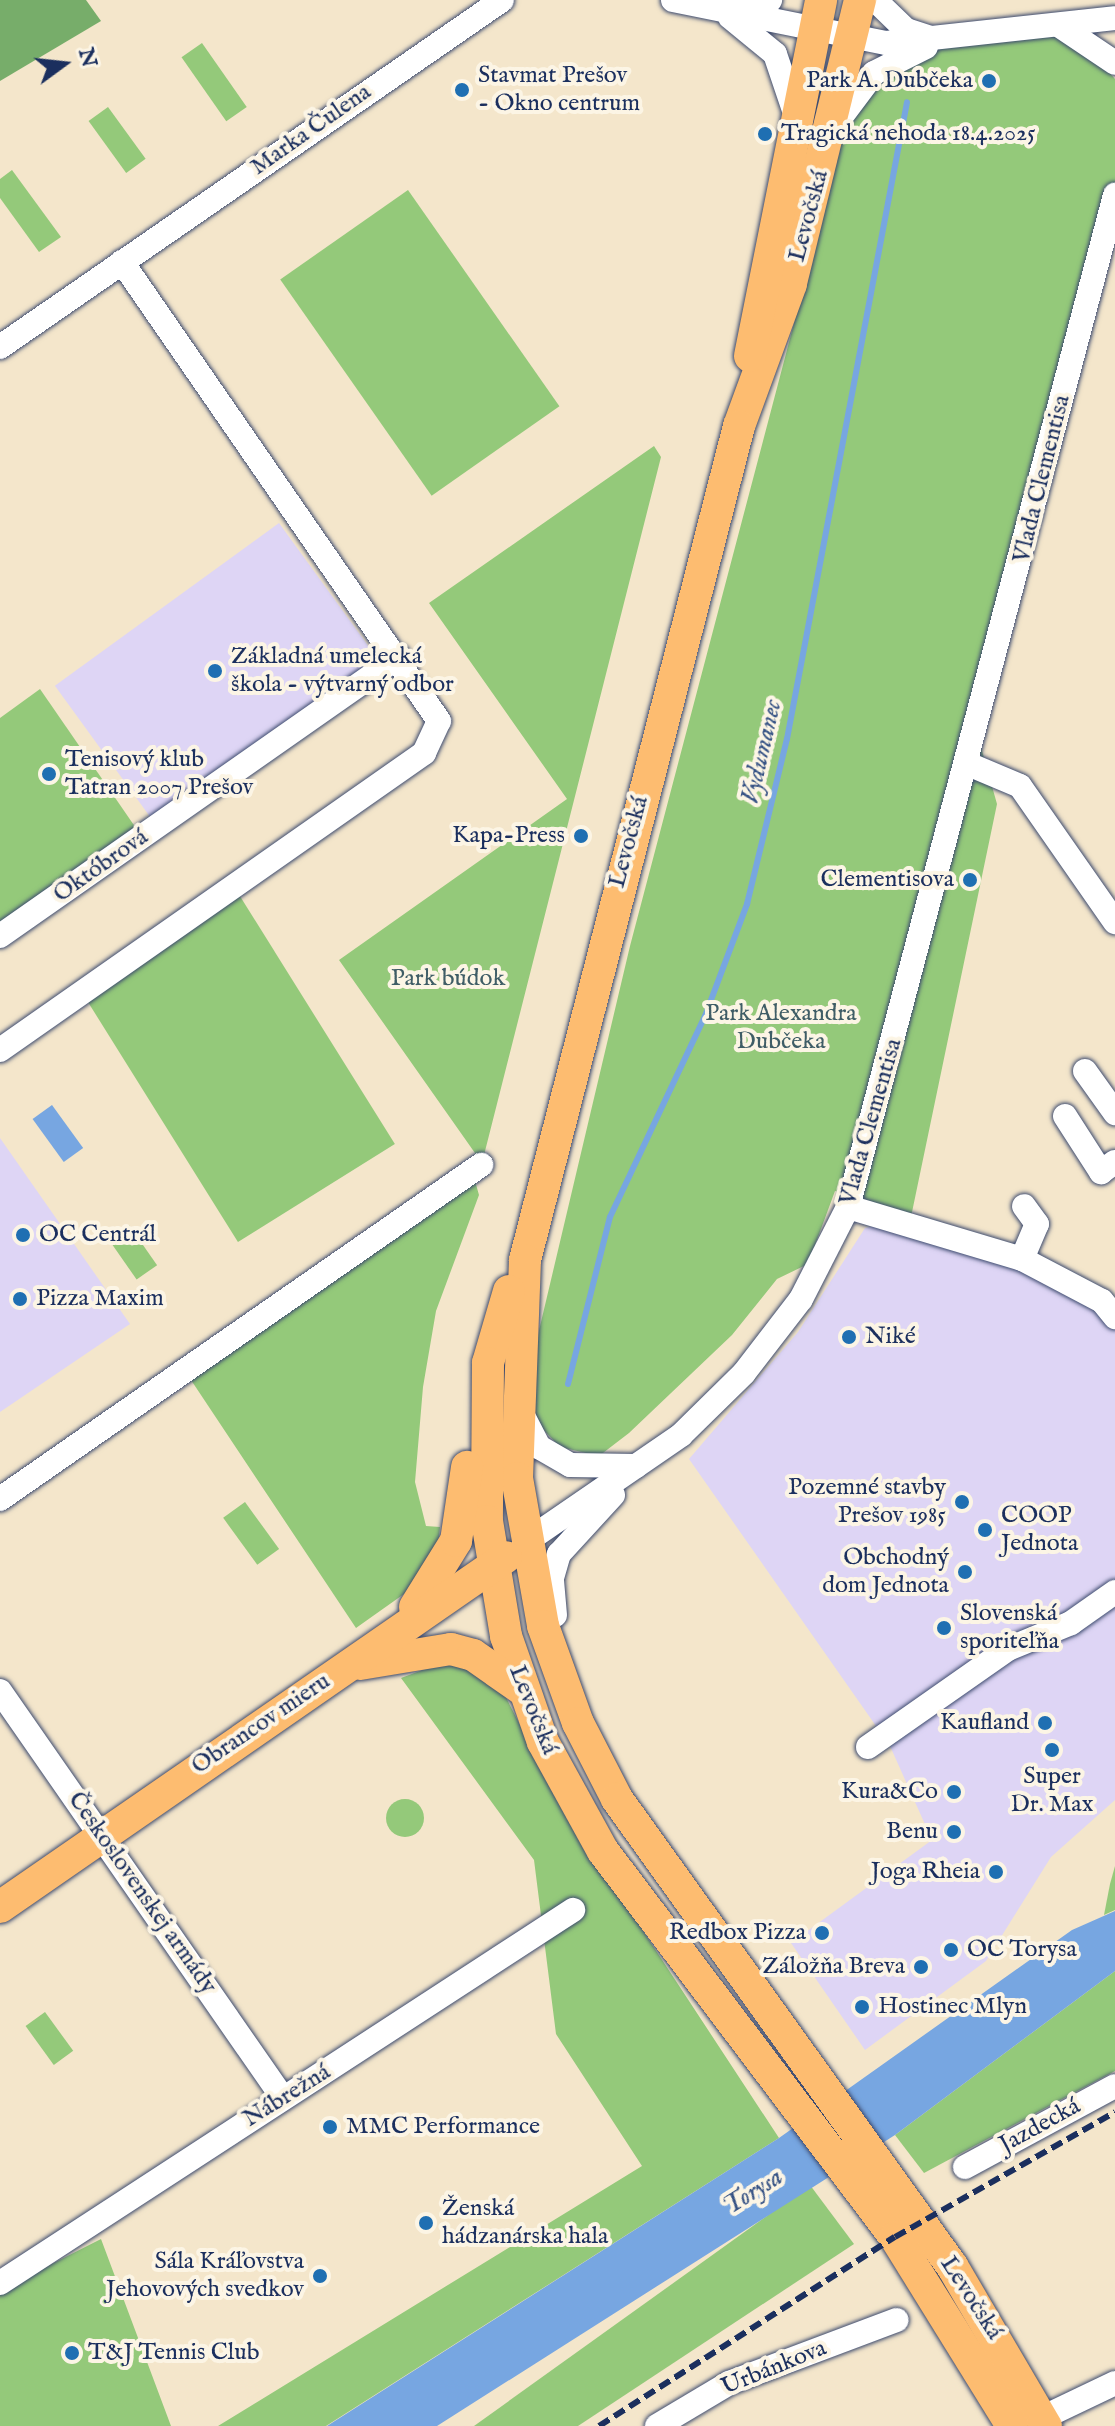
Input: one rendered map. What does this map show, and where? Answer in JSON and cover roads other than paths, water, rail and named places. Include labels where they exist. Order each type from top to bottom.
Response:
[{"type":"main road","name":"Levočská","points":[[739,426],[791,284],[827,148],[860,0]]},
{"type":"main road","name":"Levočská","points":[[818,15],[739,426],[525,1260],[501,1369],[483,1461],[492,1567],[523,1690],[571,1800],[603,1851],[789,2095],[952,2266],[1033,2423]]},
{"type":"main road","name":"Levočská","points":[[501,1369],[524,1543],[564,1689],[617,1799],[817,2077],[875,2185]]},
{"type":"main road","points":[[346,1667],[422,1600],[456,1541],[471,1423],[501,1369]]},
{"type":"main road","name":"Obrancov mieru","points":[[0,1907],[524,1543]]},
{"type":"main road","points":[[346,1667],[451,1649],[473,1655],[523,1690]]},
{"type":"street","name":"Marka Čulena","points":[[0,347],[502,0]]},
{"type":"street","points":[[673,0],[721,11],[818,15],[852,37],[939,42],[1115,18]]},
{"type":"street","points":[[721,11],[770,0]]},
{"type":"street","points":[[875,0],[906,30],[939,42]]},
{"type":"street","points":[[721,11],[775,54],[796,120]]},
{"type":"street","points":[[1060,26],[1115,63]]},
{"type":"street","points":[[827,148],[867,80],[939,42]]},
{"type":"street","name":"Vlada Clementisa","points":[[524,1543],[638,1466],[744,1373],[801,1299],[848,1207],[968,764],[1115,195]]},
{"type":"street","points":[[4,1047],[230,892],[424,753],[439,721],[348,583],[122,262]]},
{"type":"street","name":"Októbrová","points":[[0,936],[399,657]]},
{"type":"street","points":[[968,764],[1020,786],[1115,922]]},
{"type":"street","points":[[1085,1071],[1115,1113]]},
{"type":"street","points":[[1065,1116],[1101,1172],[1115,1162]]},
{"type":"street","points":[[0,1499],[481,1165]]},
{"type":"street","points":[[1022,1259],[1037,1224],[1024,1206]]},
{"type":"street","points":[[848,1207],[1022,1259],[1111,1301]]},
{"type":"street","points":[[501,1369],[525,1426],[539,1447],[570,1465],[638,1466]]},
{"type":"street","points":[[617,1799],[559,1633],[552,1578],[574,1532],[638,1466]]},
{"type":"street","points":[[868,1747],[1008,1649],[1071,1623],[1115,1592]]},
{"type":"street","name":"Československej armády","points":[[0,1691],[282,2097]]},
{"type":"street","name":"Nábrežná","points":[[0,2283],[573,1910]]},
{"type":"street","name":"Jazdecká","points":[[965,2167],[1115,2086]]},
{"type":"street","name":"Urbánkova","points":[[657,2426],[729,2383],[897,2320]]},
{"type":"street","points":[[1033,2423],[1115,2383]]},
{"type":"water","points":[[52,1105],[83,1148],[64,1162],[33,1119]]},
{"type":"water","name":"Torysa","points":[[1115,1911],[1115,1971],[895,2135],[437,2426],[327,2426],[779,2138],[1072,1930]]},
{"type":"waterway","name":"Vydumanec","points":[[568,1384],[610,1217],[705,1016],[747,904],[787,739],[907,102]]},
{"type":"railway","points":[[599,2426],[895,2237],[1115,2112]]},
{"type":"place","name":"Park A. Dubčeka","points":[[989,81]]},
{"type":"place","name":"Stavmat Prešov - Okno centrum","points":[[462,90]]},
{"type":"place","name":"Tragická nehoda 18.4.2025","points":[[765,134]]},
{"type":"place","name":"Základná umelecká škola - výtvarný odbor","points":[[215,671]]},
{"type":"place","name":"Tenisový klub Tatran 2007 Prešov","points":[[49,774]]},
{"type":"place","name":"Kapa-Press","points":[[581,836]]},
{"type":"place","name":"Clementisova","points":[[970,880]]},
{"type":"place","name":"OC Centrál","points":[[23,1235]]},
{"type":"place","name":"Pizza Maxim","points":[[20,1299]]},
{"type":"place","name":"Niké","points":[[849,1337]]},
{"type":"place","name":"Pozemné stavby Prešov 1985","points":[[962,1502]]},
{"type":"place","name":"COOP Jednota","points":[[985,1530]]},
{"type":"place","name":"Obchodný dom Jednota","points":[[965,1572]]},
{"type":"place","name":"Slovenská sporiteľňa","points":[[944,1628]]},
{"type":"place","name":"Kaufland","points":[[1045,1723]]},
{"type":"place","name":"Super Dr. Max","points":[[1052,1750]]},
{"type":"place","name":"Kura&Co","points":[[954,1792]]},
{"type":"place","name":"Benu","points":[[954,1832]]},
{"type":"place","name":"Joga Rheia","points":[[996,1872]]},
{"type":"place","name":"Redbox Pizza","points":[[822,1933]]},
{"type":"place","name":"OC Torysa","points":[[951,1950]]},
{"type":"place","name":"Záložňa Breva","points":[[921,1967]]},
{"type":"place","name":"Hostinec Mlyn","points":[[862,2007]]},
{"type":"place","name":"MMC Performance","points":[[330,2127]]},
{"type":"place","name":"Ženská hádzanárska hala","points":[[426,2223]]},
{"type":"place","name":"Sála Kráľovstva Jehovových svedkov","points":[[320,2276]]},
{"type":"place","name":"T&J Tennis Club","points":[[72,2353]]},
{"type":"park label","name":"Park búdok","points":[[448,979]]},
{"type":"park label","name":"Park Alexandra Dubčeka","points":[[781,1028]]}]
